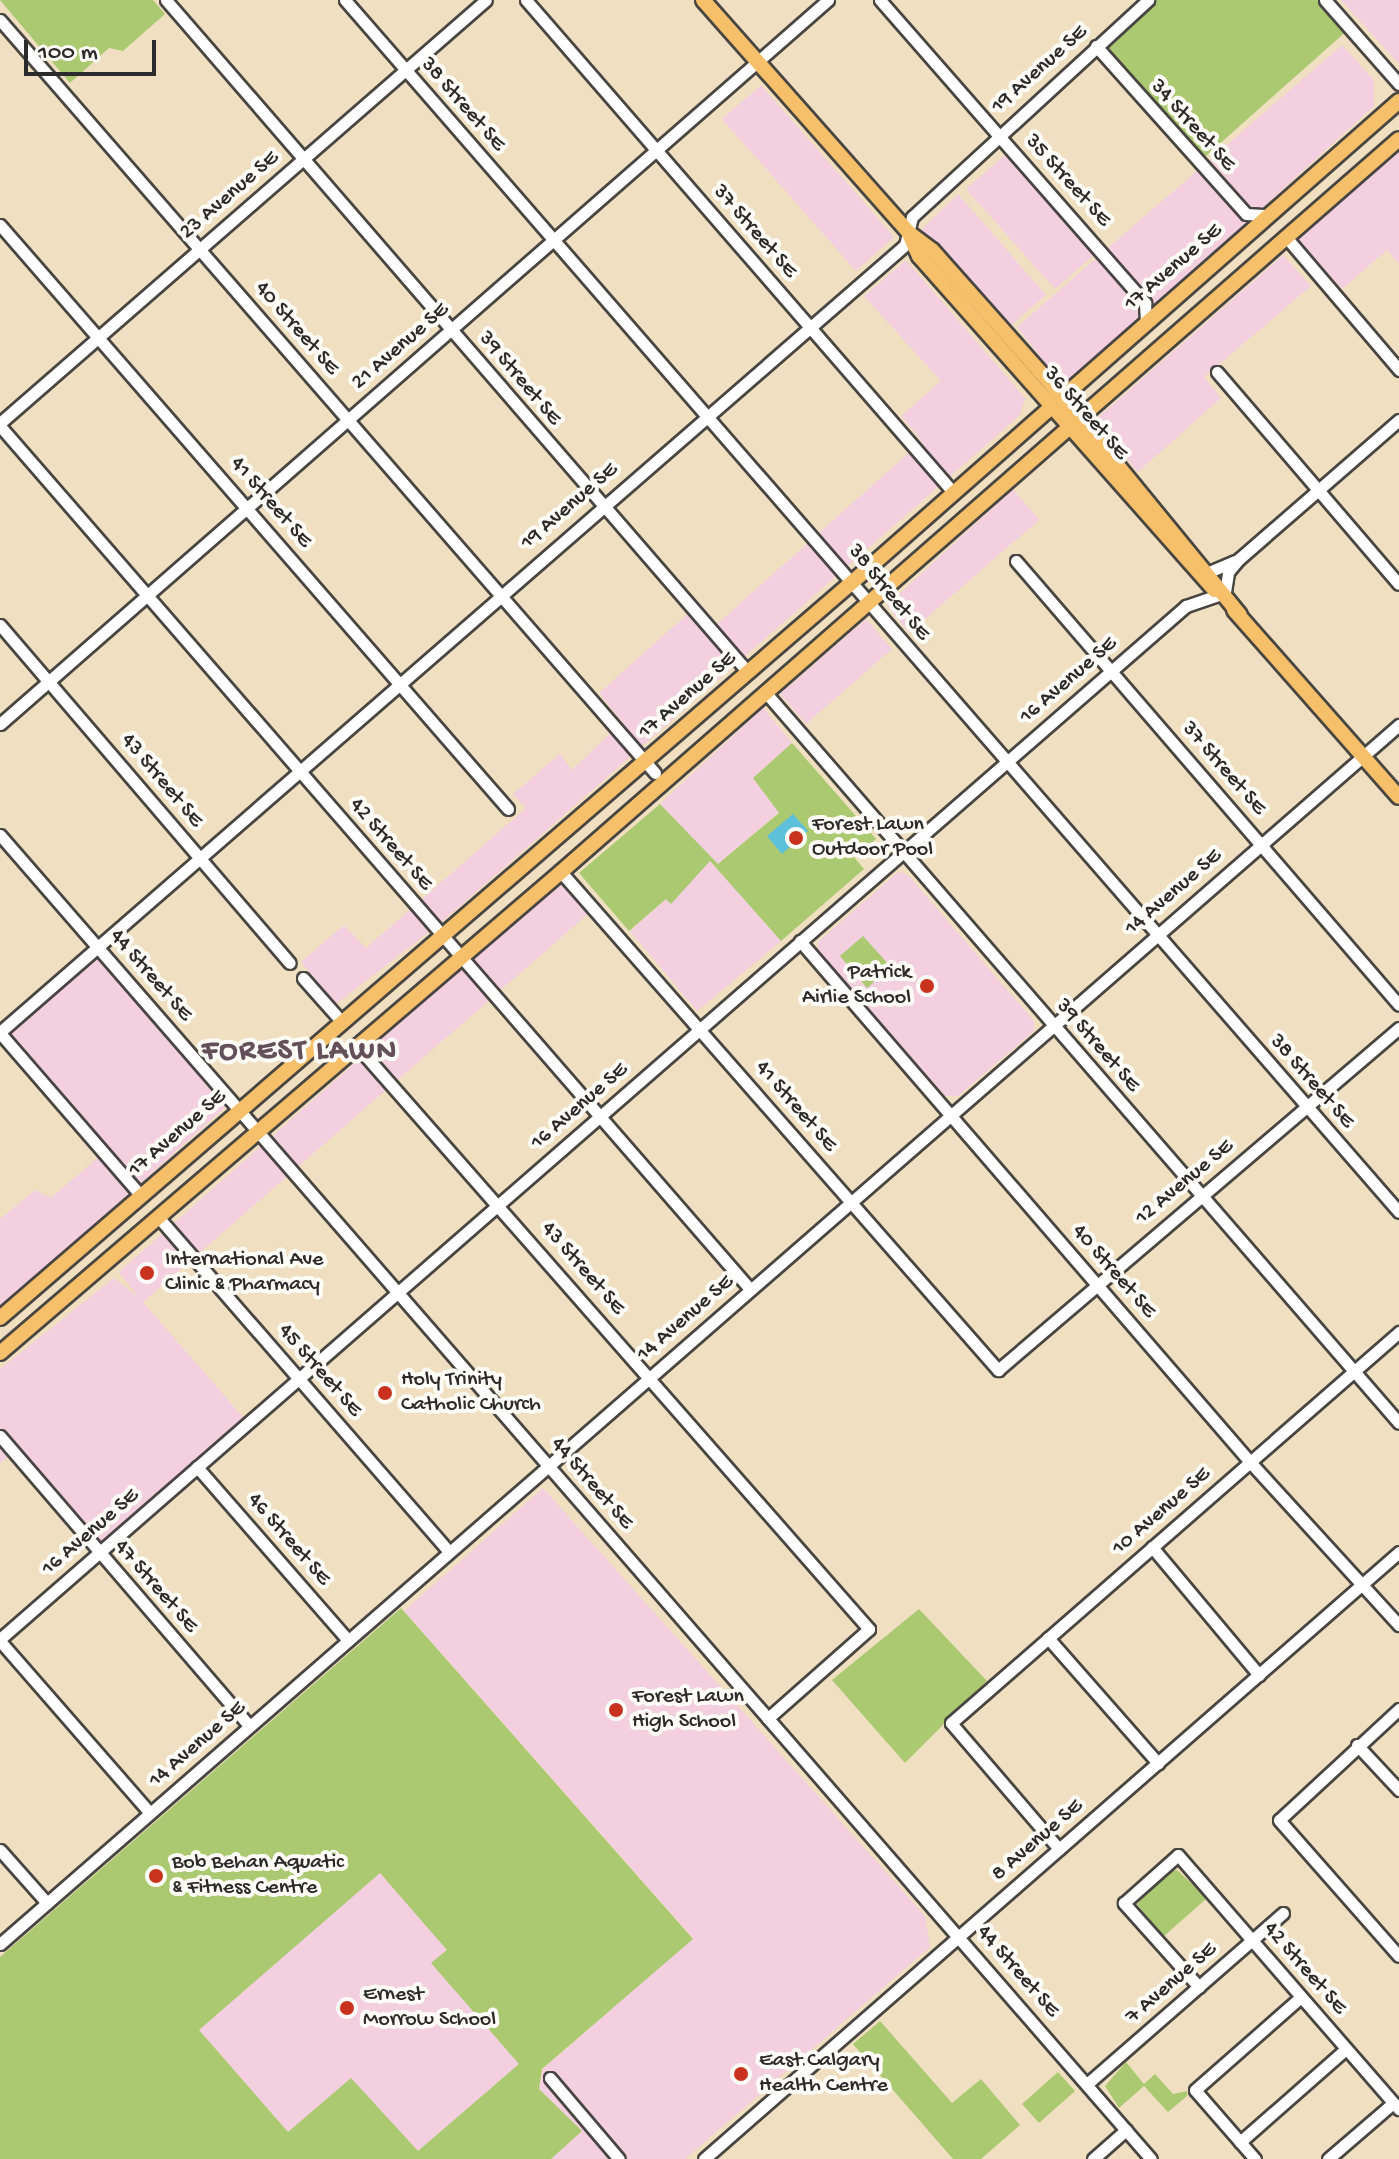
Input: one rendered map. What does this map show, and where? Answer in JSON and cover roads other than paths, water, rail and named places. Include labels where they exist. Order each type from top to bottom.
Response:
[{"type":"main road","name":"36 Street SE","points":[[703,0],[908,232],[932,250],[1061,396],[1073,423]]},
{"type":"main road","name":"17 Avenue SE","points":[[0,1318],[341,1021],[650,768],[748,672],[1399,101]]},
{"type":"main road","points":[[0,1353],[561,872],[1399,139]]},
{"type":"main road","name":"36 Street SE","points":[[908,232],[919,256],[1049,407],[1073,423],[1399,797]]},
{"type":"street","name":"39 Street SE","points":[[166,0],[601,507],[748,672]]},
{"type":"street","name":"38 Street SE","points":[[345,0],[1399,1212]]},
{"type":"street","name":"23 Avenue SE","points":[[0,424],[486,0]]},
{"type":"street","name":"37 Street SE","points":[[526,0],[952,491]]},
{"type":"street","name":"21 Avenue SE","points":[[0,724],[828,0]]},
{"type":"street","name":"35 Street SE","points":[[880,0],[1145,303],[1146,323]]},
{"type":"street","name":"19 Avenue SE","points":[[0,1032],[498,595],[905,245],[912,217],[1148,0]]},
{"type":"street","points":[[1325,0],[1399,84]]},
{"type":"street","name":"40 Street SE","points":[[0,20],[650,768]]},
{"type":"street","name":"34 Street SE","points":[[1096,46],[1246,214],[1268,215]]},
{"type":"street","name":"41 Street SE","points":[[0,225],[508,809]]},
{"type":"street","points":[[1286,237],[1399,370]]},
{"type":"street","points":[[1217,372],[1399,584]]},
{"type":"street","points":[[1222,594],[1228,572],[1239,559],[1399,420]]},
{"type":"street","name":"42 Street SE","points":[[0,424],[750,1289]]},
{"type":"street","points":[[1206,575],[1239,559]]},
{"type":"street","name":"37 Street SE","points":[[1016,561],[1399,1005]]},
{"type":"street","name":"16 Avenue SE","points":[[0,1640],[1186,606],[1206,575]]},
{"type":"street","name":"16 Avenue SE","points":[[1186,606],[1222,594]]},
{"type":"street","name":"43 Street SE","points":[[0,625],[290,963]]},
{"type":"street","name":"39 Street SE","points":[[766,693],[1399,1423]]},
{"type":"street","name":"14 Avenue SE","points":[[0,1944],[1399,725]]},
{"type":"street","name":"44 Street SE","points":[[0,835],[1151,2159]]},
{"type":"street","name":"41 Street SE","points":[[561,872],[998,1370]]},
{"type":"street","name":"40 Street SE","points":[[800,941],[1250,1462],[1360,1586],[1399,1625]]},
{"type":"street","points":[[303,978],[341,1021]]},
{"type":"street","name":"12 Avenue SE","points":[[998,1370],[1399,1028]]},
{"type":"street","points":[[0,1032],[141,1196]]},
{"type":"street","name":"43 Street SE","points":[[357,1046],[499,1204],[869,1629],[768,1718]]},
{"type":"street","name":"45 Street SE","points":[[159,1218],[449,1552]]},
{"type":"street","name":"10 Avenue SE","points":[[1059,1849],[951,1723],[1399,1332]]},
{"type":"street","name":"47 Street SE","points":[[0,1436],[249,1726]]},
{"type":"street","name":"46 Street SE","points":[[197,1467],[348,1640]]},
{"type":"street","points":[[1152,1547],[1259,1675]]},
{"type":"street","name":"8 Avenue SE","points":[[704,2159],[1399,1552]]},
{"type":"street","points":[[1048,1638],[1158,1763]]},
{"type":"street","points":[[0,1640],[150,1813]]},
{"type":"street","points":[[1399,1709],[1279,1820],[1399,1956]]},
{"type":"street","points":[[1357,1745],[1399,1790]]},
{"type":"street","points":[[0,1850],[47,1903]]},
{"type":"street","name":"42 Street SE","points":[[1199,1987],[1124,1903],[1178,1855],[1396,2106]]},
{"type":"street","name":"7 Avenue SE","points":[[1087,2084],[1283,1913]]},
{"type":"street","points":[[1255,2159],[1195,2090],[1301,1997]]},
{"type":"street","points":[[1240,2142],[1346,2049]]},
{"type":"street","points":[[550,2078],[619,2159]]},
{"type":"street","points":[[1328,2159],[1396,2106]]},
{"type":"street","points":[[1093,2159],[1126,2130]]},
{"type":"water","points":[[793,814],[808,831],[782,854],[767,836]]},
{"type":"place","name":"Forest Lawn Outdoor Pool","points":[[796,838]]},
{"type":"place","name":"Patrick Airlie School","points":[[927,986]]},
{"type":"place","name":"International Ave Clinic & Pharmacy","points":[[147,1273]]},
{"type":"place","name":"Holy Trinity Catholic Church","points":[[385,1393]]},
{"type":"place","name":"Forest Lawn High School","points":[[616,1710]]},
{"type":"place","name":"Bob Behan Aquatic & Fitness Centre","points":[[156,1876]]},
{"type":"place","name":"Ernest Morrow School","points":[[347,2008]]},
{"type":"place","name":"East Calgary Health Centre","points":[[741,2074]]},
{"type":"district","name":"FOREST LAWN","points":[[300,1053]]}]
